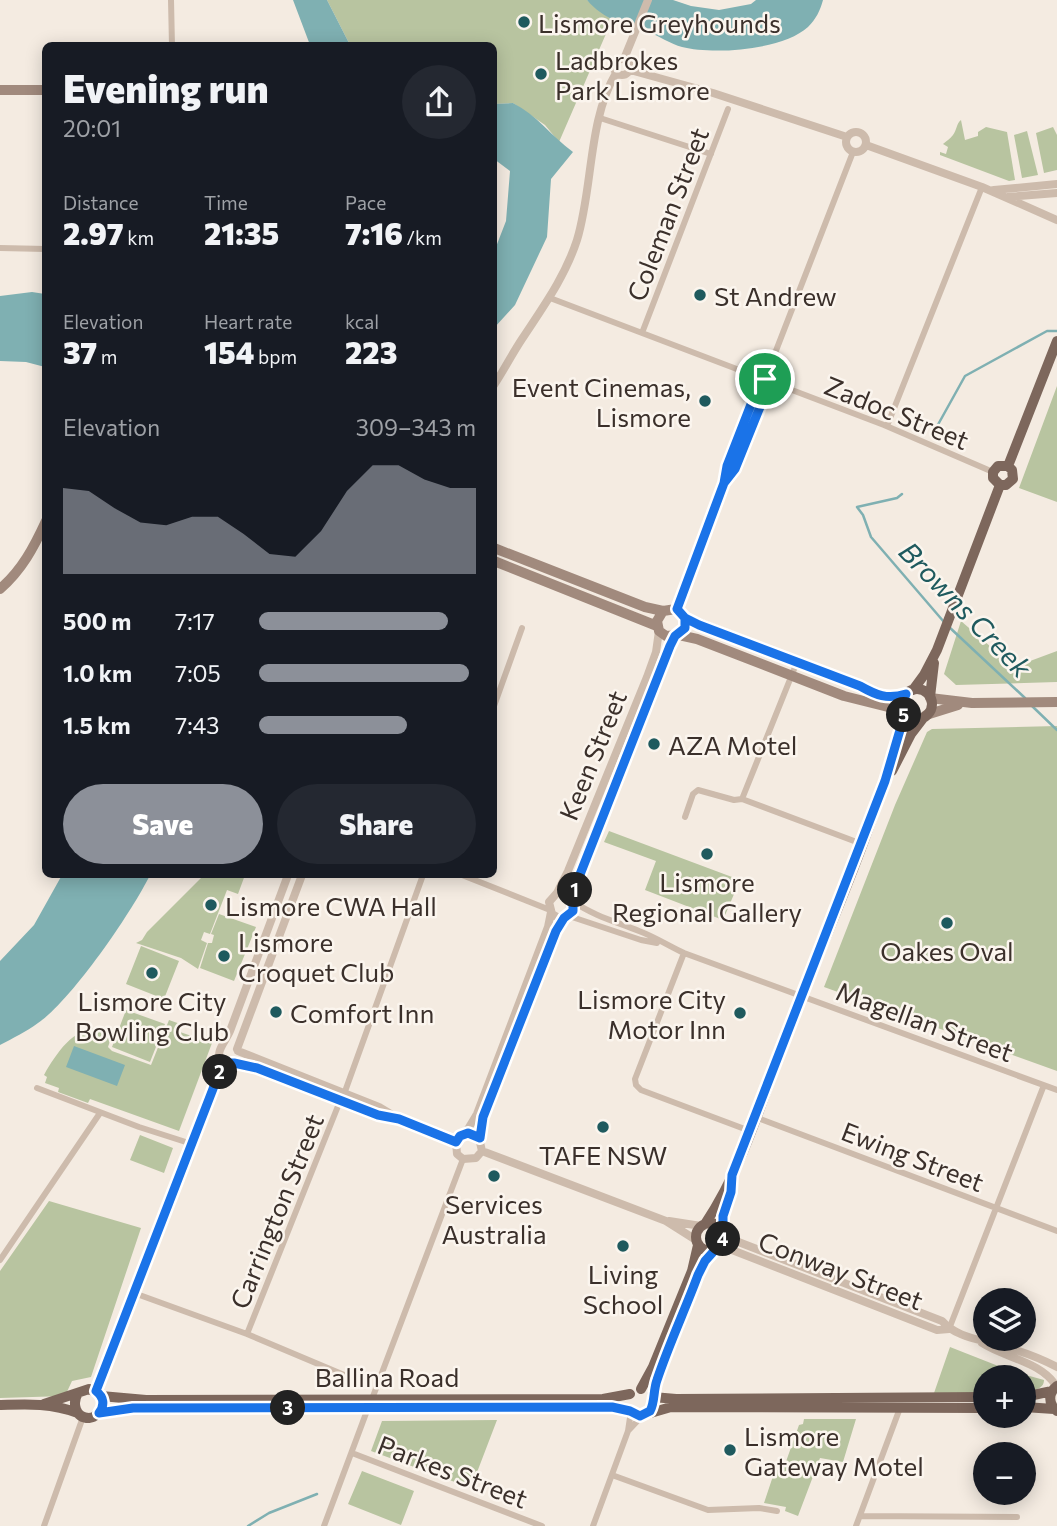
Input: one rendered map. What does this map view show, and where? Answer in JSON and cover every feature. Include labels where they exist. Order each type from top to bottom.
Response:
[{"type":"main road","points":[[0,90],[42,90]]},
{"type":"main road","points":[[1008,466],[1057,341]]},
{"type":"main road","points":[[998,466],[1008,466],[1012,470],[1013,479],[1006,485],[1000,485],[995,481],[993,472],[998,466]]},
{"type":"main road","points":[[973,1408],[671,1407],[645,1415],[630,1411],[627,1401],[630,1394],[641,1389],[653,1367],[692,1271],[696,1232],[703,1225],[732,1175],[750,1131],[885,781],[904,712],[902,704],[924,676],[937,650],[1000,485]]},
{"type":"main road","points":[[0,589],[30,554],[42,529]]},
{"type":"main road","points":[[497,549],[645,607],[663,611],[677,609],[685,618],[860,686],[877,696],[891,697],[921,690],[930,698],[972,703],[1057,702]]},
{"type":"main road","points":[[497,562],[658,628],[666,636],[697,639],[844,696],[904,712],[916,719],[944,708],[972,703]]},
{"type":"main road","points":[[658,628],[658,617],[663,611]]},
{"type":"main road","points":[[677,636],[685,628],[685,618]]},
{"type":"main road","points":[[885,781],[911,734],[931,706],[937,650]]},
{"type":"main road","points":[[652,1396],[698,1275],[705,1261],[717,1248],[723,1234],[723,1216],[731,1192],[732,1175]]},
{"type":"main road","points":[[703,1225],[718,1226],[723,1234]]},
{"type":"main road","points":[[697,1242],[706,1250],[717,1248]]},
{"type":"main road","points":[[1036,1394],[1055,1388]]},
{"type":"main road","points":[[1036,1408],[1055,1410],[1050,1398],[1055,1388]]},
{"type":"main road","points":[[0,1405],[44,1404],[92,1417],[99,1413],[103,1403],[99,1393],[85,1389],[44,1404]]},
{"type":"main road","points":[[641,1389],[648,1391],[654,1404],[645,1415]]},
{"type":"main road","points":[[78,1393],[74,1401],[80,1415]]},
{"type":"main road","name":"Ballina Road","points":[[99,1393],[146,1400],[612,1407],[630,1411]]},
{"type":"main road","name":"Ballina Road","points":[[99,1413],[133,1408],[603,1399],[630,1394]]},
{"type":"main road","points":[[652,1396],[676,1399],[973,1397]]},
{"type":"street","points":[[171,0],[172,42]]},
{"type":"street","points":[[624,59],[648,0]]},
{"type":"street","points":[[624,59],[630,63],[630,70]]},
{"type":"street","points":[[497,381],[565,271],[577,240],[587,199],[607,91],[616,73],[615,63],[624,59]]},
{"type":"street","points":[[616,73],[624,75],[630,70]]},
{"type":"street","points":[[630,70],[713,93],[847,137]]},
{"type":"street","name":"Coleman Street","points":[[642,333],[728,109]]},
{"type":"street","points":[[600,118],[711,154]]},
{"type":"street","points":[[853,132],[860,132],[866,137],[866,145],[861,151],[853,152],[846,145],[847,137],[853,132]]},
{"type":"street","points":[[866,145],[987,189],[1057,220]]},
{"type":"street","points":[[677,609],[724,483],[727,466],[759,384],[765,379],[853,152]]},
{"type":"street","points":[[987,189],[1057,184]]},
{"type":"street","points":[[887,426],[987,189]]},
{"type":"street","points":[[1005,197],[1057,193]]},
{"type":"street","points":[[0,248],[42,249]]},
{"type":"street","name":"Zadoc Street","points":[[550,298],[887,426],[993,472]]},
{"type":"street","points":[[497,698],[522,628]]},
{"type":"street","name":"Keen Street","points":[[557,893],[647,677],[656,652],[658,628]]},
{"type":"street","name":"Keen Street","points":[[573,901],[579,877],[677,636]]},
{"type":"street","points":[[742,799],[797,662]]},
{"type":"street","points":[[685,817],[693,794],[698,790],[734,800],[742,799],[862,844]]},
{"type":"street","points":[[223,1063],[218,1055],[287,878]]},
{"type":"street","points":[[234,1063],[301,878]]},
{"type":"street","name":"Carrington Street","points":[[247,1334],[341,1097],[422,878]]},
{"type":"street","points":[[469,878],[550,911],[555,916],[566,917]]},
{"type":"street","points":[[557,893],[564,893],[573,901],[573,911],[556,931],[483,1117],[480,1138],[482,1151],[476,1158],[463,1159],[455,1150],[456,1142],[477,1115],[548,927],[551,899],[557,893]]},
{"type":"street","name":"Magellan Street","points":[[573,901],[593,913],[684,953],[1057,1090]]},
{"type":"street","name":"Magellan Street","points":[[566,917],[662,944]]},
{"type":"street","points":[[684,953],[635,1080],[636,1086],[640,1090],[750,1131]]},
{"type":"street","points":[[223,1046],[232,1045],[378,1115],[399,1119]]},
{"type":"street","points":[[223,1063],[257,1068],[379,1107],[399,1119],[456,1142]]},
{"type":"street","points":[[99,1393],[134,1293],[223,1063]]},
{"type":"street","points":[[949,1329],[1044,1085]]},
{"type":"street","points":[[37,1088],[100,1113],[192,1144]]},
{"type":"street","points":[[0,1260],[100,1113]]},
{"type":"street","name":"Ewing Street","points":[[755,1116],[1057,1231]]},
{"type":"street","points":[[464,1134],[472,1133],[480,1138]]},
{"type":"street","points":[[482,1151],[666,1221],[697,1242]]},
{"type":"street","points":[[324,1526],[463,1159]]},
{"type":"street","points":[[666,1221],[703,1225]]},
{"type":"street","name":"Conway Street","points":[[723,1234],[942,1321],[949,1329],[973,1339]]},
{"type":"street","name":"Conway Street","points":[[717,1248],[732,1250],[937,1330],[949,1329]]},
{"type":"street","points":[[134,1293],[247,1334],[349,1377]]},
{"type":"street","name":"Conway Street","points":[[993,1351],[1044,1371],[1055,1388]]},
{"type":"street","name":"Conway Street","points":[[1016,1351],[1057,1367]]},
{"type":"street","points":[[856,1526],[900,1408]]},
{"type":"street","points":[[593,1526],[628,1431],[630,1411]]},
{"type":"street","points":[[44,1526],[80,1415]]},
{"type":"street","points":[[628,1431],[645,1415]]},
{"type":"street","name":"Parkes Street","points":[[352,1453],[542,1526]]},
{"type":"street","points":[[612,1475],[708,1510],[758,1508],[777,1511]]},
{"type":"street","points":[[860,1516],[1017,1517]]},
{"type":"green space","name":"Ladbrokes Park Lismore","points":[[327,0],[587,0],[612,20],[559,142],[545,125],[513,103],[497,104],[497,42],[348,42]]},
{"type":"green space","points":[[961,120],[965,140],[978,136],[978,132],[986,127],[1007,132],[1015,180],[1009,181],[940,155],[940,152],[946,154],[948,147],[943,144],[953,135]]},
{"type":"green space","points":[[1053,127],[1057,135],[1057,170],[1044,173],[1036,133]]},
{"type":"green space","points":[[1027,131],[1038,175],[1022,178],[1014,135]]},
{"type":"green space","points":[[1057,386],[1057,502],[1019,488]]},
{"type":"green space","points":[[961,621],[1014,667],[1057,651],[1057,682],[956,685],[944,674]]},
{"type":"green space","points":[[1057,726],[1057,1071],[824,987],[895,805],[927,732],[932,729]]},
{"type":"green space","points":[[609,831],[740,880],[723,920],[645,890],[656,861],[604,842]]},
{"type":"green space","points":[[201,878],[244,878],[238,894],[227,890],[210,934],[204,932],[201,940],[207,943],[198,969],[181,958],[136,943],[142,940]]},
{"type":"green space","name":"Lismore Croquet Club","points":[[219,914],[256,927],[234,981],[200,968],[208,943],[212,943],[214,935],[211,934]]},
{"type":"green space","name":"Lismore City Bowling Club","points":[[141,946],[179,961],[164,999],[126,984]]},
{"type":"green space","name":"Lismore City Bowling Club","points":[[126,1010],[165,1024],[150,1062],[112,1047]]},
{"type":"green space","points":[[169,1020],[183,1025],[180,1032],[212,1043],[179,1131],[90,1099],[88,1103],[58,1092],[59,1088],[45,1083],[47,1077],[44,1075],[64,1045],[81,1032],[91,1029],[113,1032],[108,1047],[112,1051],[151,1065]]},
{"type":"green space","points":[[140,1135],[173,1148],[164,1173],[130,1160]]},
{"type":"green space","points":[[49,1201],[141,1228],[91,1377],[72,1381],[65,1396],[0,1398],[0,1271]]},
{"type":"green space","points":[[950,1347],[996,1365],[973,1365],[973,1393],[934,1393]]},
{"type":"green space","points":[[1036,1378],[1044,1380],[1042,1386],[1037,1389]]},
{"type":"green space","points":[[804,1419],[856,1419],[843,1462],[820,1458],[798,1516],[785,1511],[786,1507],[764,1503],[775,1470],[783,1470],[799,1425],[803,1424]]},
{"type":"green space","points":[[497,1420],[471,1488],[371,1451],[382,1421]]},
{"type":"green space","points":[[362,1471],[414,1491],[401,1525],[348,1504]]},
{"type":"water","points":[[293,0],[327,0],[348,42],[309,42]]},
{"type":"water","points":[[587,0],[673,0],[719,10],[751,4],[756,0],[823,0],[813,21],[797,35],[766,46],[712,50],[682,47],[623,24],[607,17]]},
{"type":"water","points":[[513,103],[529,113],[573,152],[551,179],[547,237],[515,305],[497,325],[497,244],[506,221],[510,171],[497,161],[497,104]]},
{"type":"water","points":[[32,292],[42,294],[42,366],[26,362],[0,361],[0,296]]},
{"type":"water","points":[[60,878],[148,878],[130,911],[67,996],[38,1023],[0,1045],[0,961],[34,925]]},
{"type":"water","points":[[74,1046],[125,1065],[117,1086],[66,1067]]},
{"type":"waterway","points":[[935,430],[965,376],[1047,331],[1057,331]]},
{"type":"waterway","name":"Browns Creek","points":[[902,494],[897,498],[857,507],[871,537],[944,622]]},
{"type":"waterway","name":"Browns Creek","points":[[948,626],[1025,698]]},
{"type":"waterway","name":"Browns Creek","points":[[1032,706],[1057,730]]},
{"type":"waterway","points":[[248,1526],[269,1513],[317,1494]]},
{"type":"place","name":"Lismore Greyhounds","points":[[524,22]]},
{"type":"place","name":"Ladbrokes Park Lismore","points":[[541,74]]},
{"type":"place","name":"St Andrew","points":[[700,295]]},
{"type":"place","name":"Event Cinemas, Lismore","points":[[705,401]]},
{"type":"place","name":"AZA Motel","points":[[654,744]]},
{"type":"place","name":"Lismore Regional Gallery","points":[[707,854]]},
{"type":"place","name":"Lismore CWA Hall","points":[[211,905]]},
{"type":"place","name":"Oakes Oval","points":[[947,923]]},
{"type":"place","name":"Lismore Croquet Club","points":[[224,956]]},
{"type":"place","name":"Lismore City Bowling Club","points":[[152,973]]},
{"type":"place","name":"Comfort Inn","points":[[276,1012]]},
{"type":"place","name":"Lismore City Motor Inn","points":[[740,1013]]},
{"type":"place","name":"TAFE NSW","points":[[603,1127]]},
{"type":"place","name":"Services Australia","points":[[494,1176]]},
{"type":"place","name":"Living School","points":[[623,1246]]},
{"type":"place","name":"Lismore Gateway Motel","points":[[730,1450]]},
{"type":"route","points":[[765,379],[759,384],[727,466],[724,483],[695,563],[677,609],[685,618],[685,628],[675,636],[670,646],[579,877],[573,911],[564,918],[556,931],[483,1117],[480,1138],[468,1133],[460,1136],[456,1142],[257,1068],[223,1063],[96,1391],[103,1399],[103,1407],[99,1413],[133,1408],[612,1407],[640,1416],[650,1411],[654,1404],[652,1396],[658,1376],[698,1275],[710,1254],[723,1241],[723,1216],[731,1192],[732,1175],[862,844],[885,781],[905,713],[902,704],[906,694],[898,697],[877,696],[860,686],[699,625],[685,618],[683,614],[677,609],[724,483],[735,469],[762,402],[767,388],[765,379]]}]
